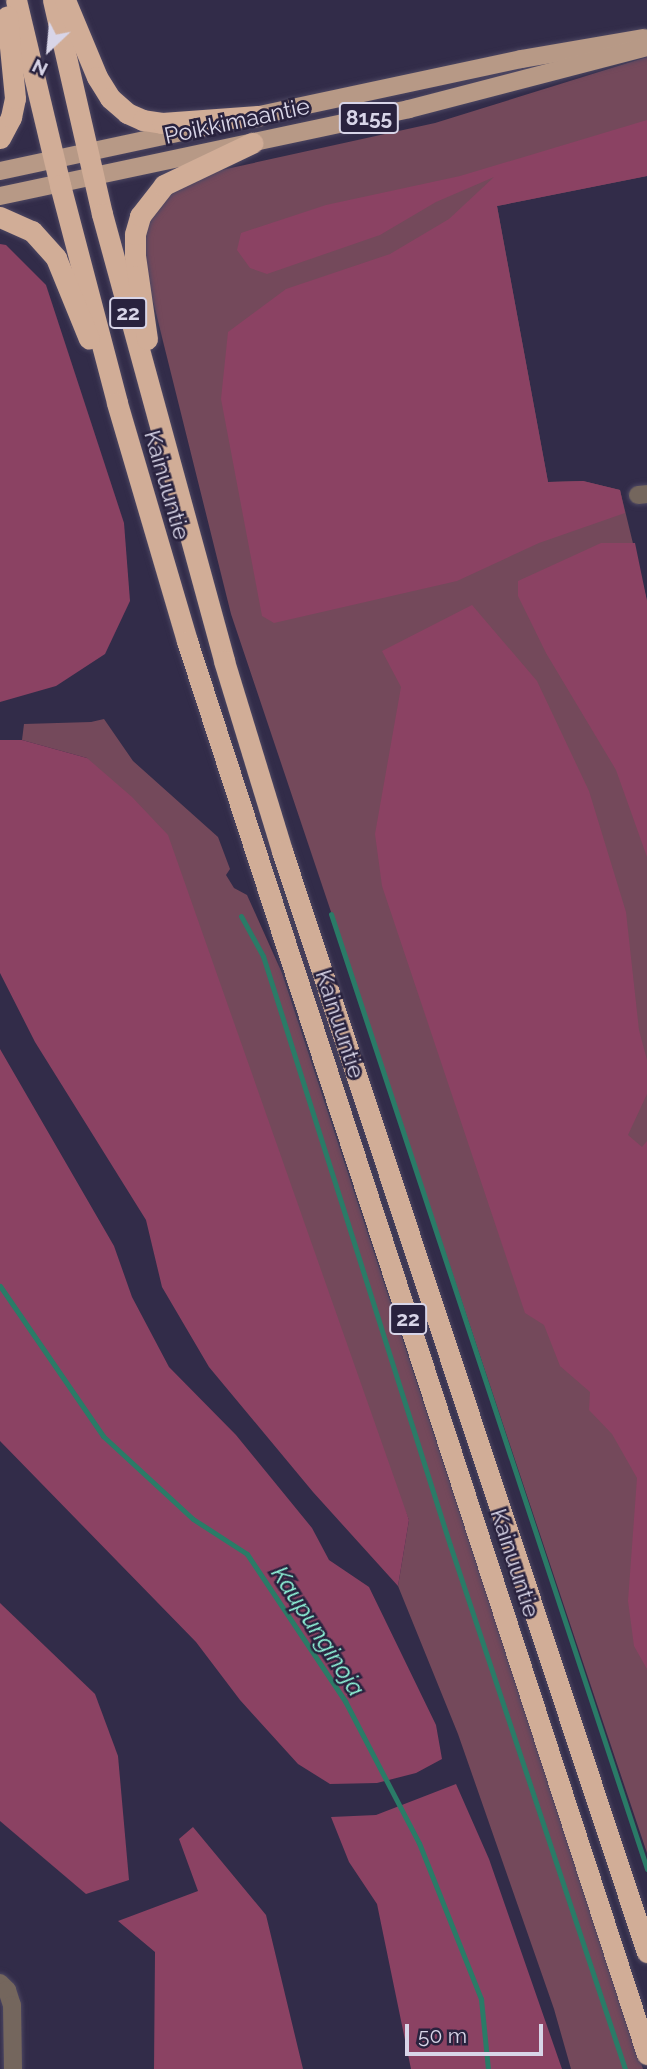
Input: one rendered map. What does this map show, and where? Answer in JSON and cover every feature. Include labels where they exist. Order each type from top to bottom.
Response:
[{"type":"highway","points":[[0,138],[11,117],[15,98],[5,0]]},
{"type":"highway","name":"Kainuuntie","points":[[16,0],[53,158],[117,403],[187,641],[647,2054]]},
{"type":"highway","name":"Kainuuntie","points":[[53,0],[93,177],[206,603],[282,851],[647,1952]]},
{"type":"highway","points":[[65,0],[97,77],[110,98],[127,113],[143,120],[162,123],[258,116]]},
{"type":"highway","points":[[165,448],[135,256],[135,234],[140,216],[164,185],[252,142]]},
{"type":"highway","points":[[0,217],[32,232],[56,258],[117,403]]},
{"type":"main road","name":"Poikkimaantie","points":[[0,171],[521,60],[647,38]]},
{"type":"main road","name":"Poikkimaantie","points":[[0,197],[422,106],[647,47]]},
{"type":"street","points":[[0,1983],[7,1990],[12,2005],[13,2069]]},
{"type":"shaded area","points":[[647,57],[647,176],[497,206],[548,482],[583,481],[620,490],[647,601],[647,1853],[231,614],[144,265],[143,237],[150,218],[160,203],[175,190],[208,173],[435,123]]},
{"type":"shaded area","points":[[647,120],[647,176],[497,206],[548,482],[583,481],[620,490],[625,513],[539,543],[457,581],[274,623],[262,616],[221,399],[228,332],[286,289],[390,254],[449,219],[494,177],[436,202],[380,235],[267,274],[250,268],[237,250],[241,233],[326,205],[460,176]]},
{"type":"shaded area","points":[[0,244],[6,245],[46,285],[124,523],[130,601],[105,654],[56,686],[0,702]]},
{"type":"shaded area","points":[[601,543],[635,543],[647,601],[647,857],[616,770],[546,653],[518,596],[518,581]]},
{"type":"shaded area","points":[[472,605],[537,681],[589,791],[626,912],[639,1030],[647,1060],[647,1094],[628,1135],[642,1147],[647,1141],[647,1669],[634,1646],[628,1601],[637,1478],[612,1434],[589,1410],[590,1392],[560,1366],[544,1325],[525,1313],[382,886],[375,834],[401,687],[382,651]]},
{"type":"shaded area","points":[[104,719],[133,761],[218,837],[230,869],[226,875],[234,888],[247,895],[282,973],[643,2069],[571,2069],[554,2009],[458,1734],[398,1586],[409,1520],[87,758],[22,740],[24,724],[91,722]]},
{"type":"shaded area","points":[[0,740],[22,740],[87,758],[132,797],[168,835],[409,1520],[398,1586],[313,1492],[209,1367],[162,1287],[146,1220],[35,1042],[0,973]]},
{"type":"shaded area","points":[[0,1049],[114,1246],[132,1297],[169,1367],[236,1435],[312,1528],[329,1560],[369,1587],[436,1725],[442,1759],[416,1773],[377,1783],[330,1784],[298,1764],[240,1700],[196,1642],[0,1441]]},
{"type":"shaded area","points":[[0,1603],[95,1694],[118,1756],[129,1880],[86,1894],[0,1821]]},
{"type":"shaded area","points":[[456,1784],[489,1859],[562,2069],[411,2069],[377,1904],[349,1862],[331,1817],[376,1815]]},
{"type":"shaded area","points":[[193,1827],[266,1915],[303,2069],[154,2069],[155,1952],[118,1921],[198,1891],[179,1839]]},
{"type":"waterway","points":[[331,914],[647,1869]]},
{"type":"waterway","points":[[241,916],[263,956],[450,1545],[625,2069]]},
{"type":"waterway","name":"Kaupunginoja","points":[[0,1286],[103,1436],[193,1519],[247,1554],[345,1701],[419,1843],[481,1999],[488,2069]]}]
